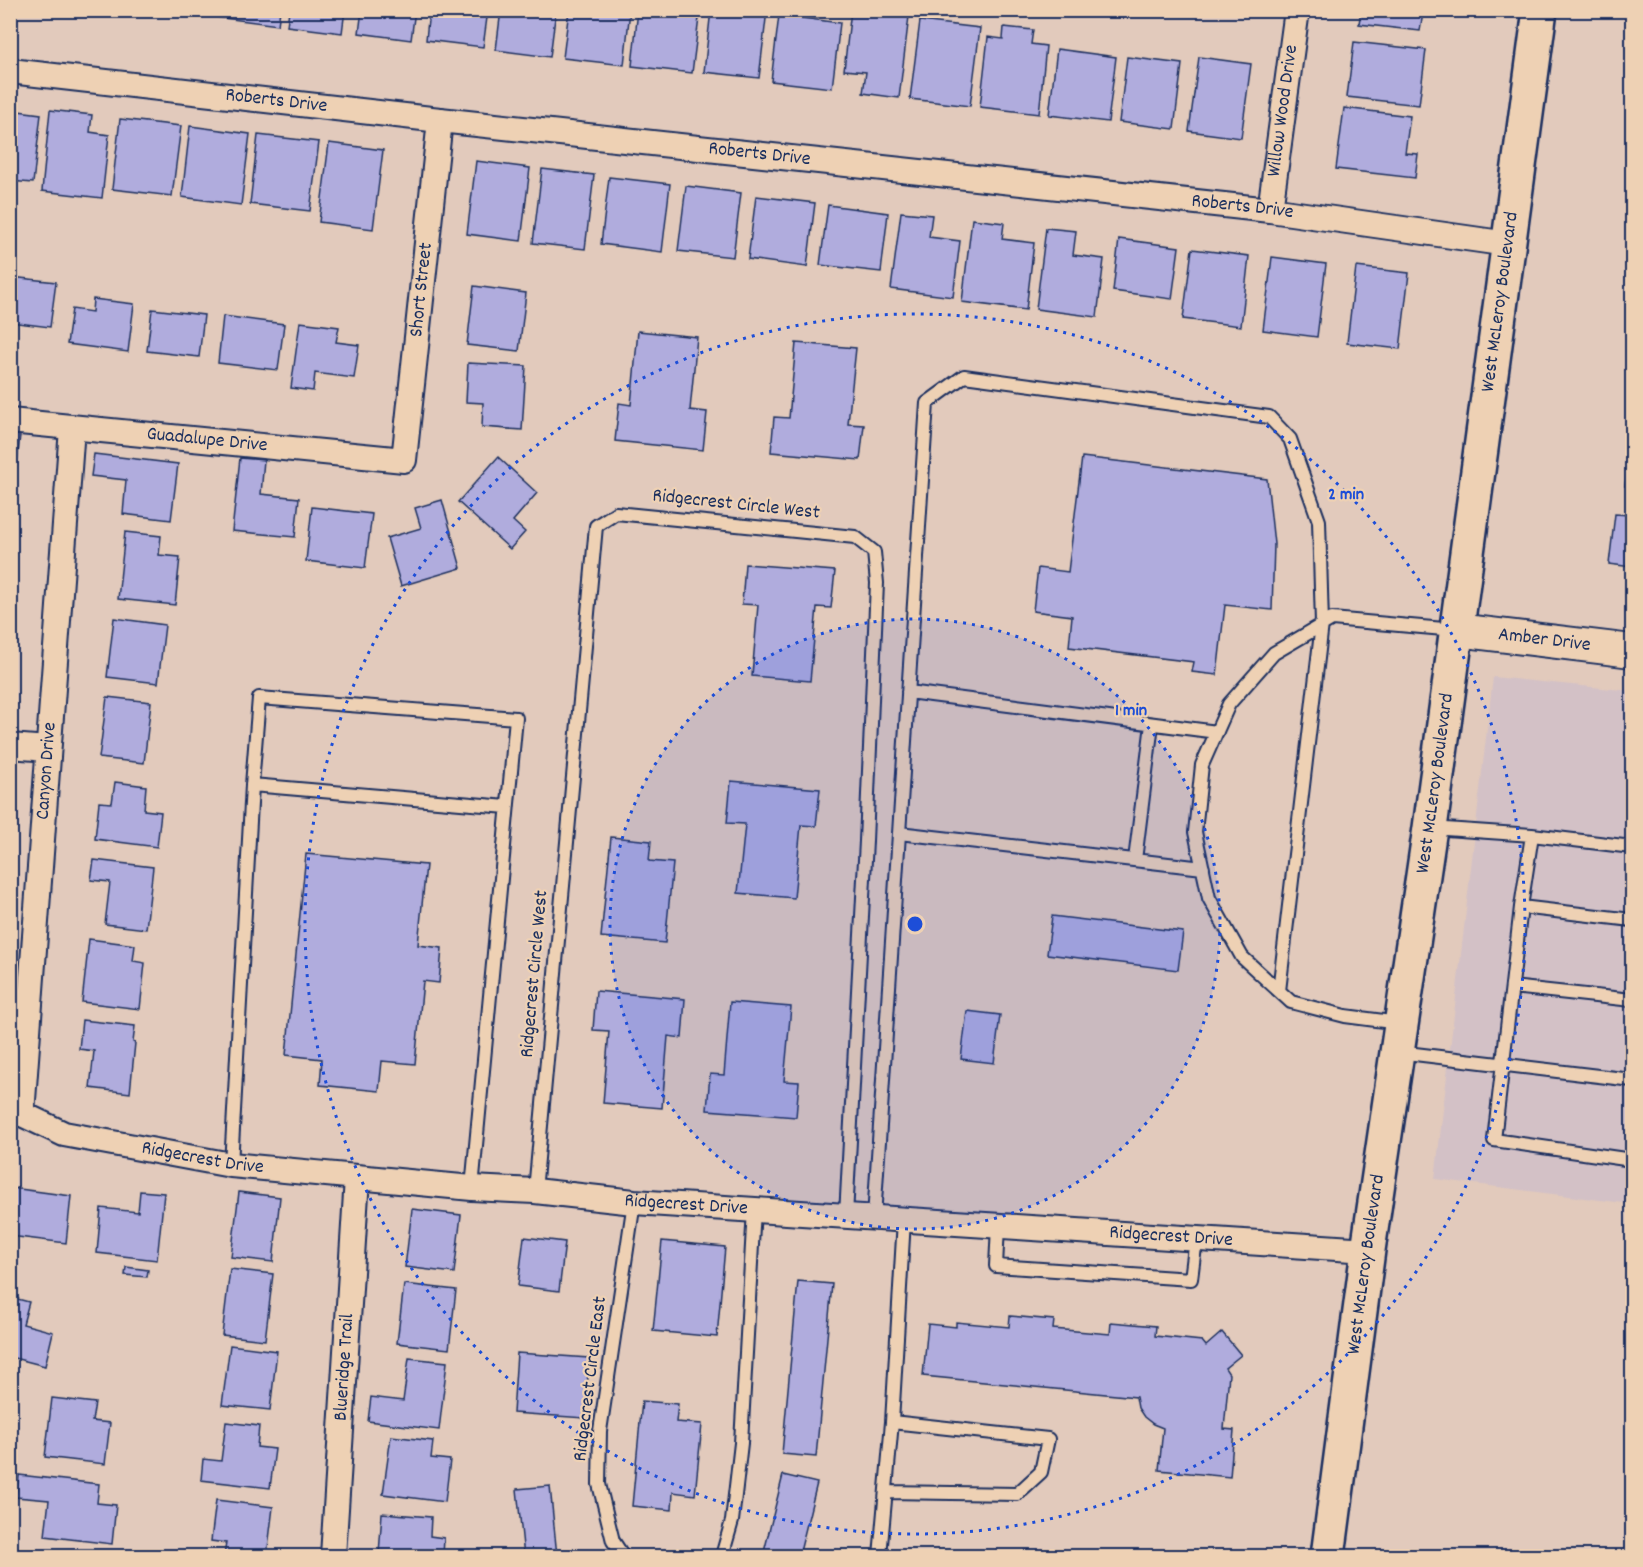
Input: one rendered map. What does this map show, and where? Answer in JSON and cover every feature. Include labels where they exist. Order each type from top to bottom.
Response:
[{"type":"main road","name":"West McLeroy Boulevard","points":[[1328,1557],[1368,1250],[1430,828],[1540,10]]},
{"type":"street","name":"Willow Wood Drive","points":[[1270,210],[1297,10]]},
{"type":"street","name":"Roberts Drive","points":[[10,71],[1270,210],[1508,244]]},
{"type":"street","name":"Short Street","points":[[404,460],[440,120]]},
{"type":"street","name":"Guadalupe Drive","points":[[10,421],[404,460]]},
{"type":"street","name":"Canyon Drive","points":[[16,1112],[48,749],[72,428]]},
{"type":"street","name":"Amber Drive","points":[[1457,630],[1632,651]]},
{"type":"street","points":[[10,746],[48,749]]},
{"type":"street","name":"Ridgecrest Drive","points":[[16,1112],[64,1134],[231,1165],[357,1178],[535,1191],[634,1202],[1368,1250]]},
{"type":"street","name":"Blueridge Trail","points":[[333,1557],[357,1178]]},
{"type":"lane","points":[[874,1218],[927,403],[964,376],[1269,417],[1290,439],[1319,521],[1322,624],[1279,991]]},
{"type":"lane","name":"Ridgecrest Circle West","points":[[535,1191],[596,526],[616,513],[855,537],[874,552],[878,583],[846,1216]]},
{"type":"lane","points":[[1457,630],[1332,619],[1274,653],[1229,704],[1202,765],[1195,832],[1209,898],[1242,957],[1291,1002],[1345,1016],[1399,1037],[1503,1065],[1632,1080]]},
{"type":"lane","points":[[908,692],[1217,732]]},
{"type":"lane","points":[[231,1165],[259,698],[516,718],[472,1188]]},
{"type":"lane","points":[[1135,860],[1152,724]]},
{"type":"lane","points":[[252,785],[507,807]]},
{"type":"lane","points":[[1430,828],[1532,835],[1632,847]]},
{"type":"lane","points":[[899,833],[1203,867]]},
{"type":"lane","points":[[1532,835],[1521,907],[1494,1140],[1632,1160]]},
{"type":"lane","points":[[1521,907],[1632,920]]},
{"type":"lane","points":[[1512,987],[1632,1000]]},
{"type":"lane","name":"Ridgecrest Circle East","points":[[623,1557],[613,1541],[599,1484],[600,1431],[634,1202]]},
{"type":"lane","points":[[722,1557],[732,1521],[741,1443],[754,1209]]},
{"type":"lane","points":[[880,1557],[892,1422],[904,1220]]},
{"type":"lane","points":[[998,1226],[996,1266],[1065,1271],[1191,1279],[1196,1239]]},
{"type":"lane","points":[[886,1492],[1017,1494],[1041,1472],[1048,1439],[892,1422]]},
{"type":"shaded area","points":[[1493,677],[1632,691],[1632,1204],[1435,1179]]},
{"type":"building","points":[[160,10],[208,10],[208,16]]},
{"type":"building","points":[[217,10],[280,10],[278,25],[216,17]]},
{"type":"building","points":[[289,10],[345,10],[342,33],[287,26]]},
{"type":"building","points":[[362,10],[415,10],[411,40],[359,33]]},
{"type":"building","points":[[429,10],[488,10],[483,47],[426,40]]},
{"type":"building","points":[[501,10],[556,10],[550,57],[496,50]]},
{"type":"building","points":[[569,10],[630,10],[624,65],[563,58]]},
{"type":"building","points":[[638,10],[700,10],[692,73],[632,66]]},
{"type":"building","points":[[711,10],[767,10],[759,78],[704,72]]},
{"type":"building","points":[[851,10],[909,16],[899,98],[863,93],[866,72],[844,70]]},
{"type":"building","points":[[1361,10],[1436,10],[1436,15],[1423,13],[1420,31],[1359,24]]},
{"type":"building","points":[[779,15],[840,23],[832,88],[771,81]]},
{"type":"building","points":[[920,21],[980,28],[970,106],[910,99]]},
{"type":"building","points":[[1004,27],[1033,30],[1031,44],[1046,46],[1039,114],[980,107],[988,37],[1003,39]]},
{"type":"building","points":[[1354,42],[1426,50],[1419,105],[1347,97]]},
{"type":"building","points":[[1057,49],[1116,57],[1108,122],[1049,115]]},
{"type":"building","points":[[1127,57],[1182,64],[1174,129],[1119,122]]},
{"type":"building","points":[[1199,57],[1251,64],[1241,138],[1189,131]]},
{"type":"building","points":[[1344,108],[1410,116],[1405,153],[1418,154],[1415,178],[1336,169]]},
{"type":"building","points":[[10,110],[41,114],[33,183],[10,181]]},
{"type":"building","points":[[50,110],[92,115],[90,132],[109,135],[102,198],[42,191]]},
{"type":"building","points":[[120,119],[181,126],[172,196],[112,189]]},
{"type":"building","points":[[190,126],[250,134],[241,205],[182,197]]},
{"type":"building","points":[[258,135],[319,142],[310,211],[250,204]]},
{"type":"building","points":[[329,143],[383,150],[373,229],[319,222]]},
{"type":"building","points":[[476,161],[530,168],[521,241],[467,234]]},
{"type":"building","points":[[542,169],[594,175],[585,249],[533,243]]},
{"type":"building","points":[[609,177],[670,184],[662,252],[601,244]]},
{"type":"building","points":[[686,186],[741,193],[733,257],[678,251]]},
{"type":"building","points":[[756,196],[815,203],[807,267],[748,259]]},
{"type":"building","points":[[828,205],[888,213],[881,272],[820,265]]},
{"type":"building","points":[[901,212],[932,215],[929,237],[960,241],[953,297],[891,289]]},
{"type":"building","points":[[972,219],[1004,223],[1002,239],[1034,243],[1026,310],[962,302]]},
{"type":"building","points":[[1046,228],[1076,231],[1073,255],[1104,259],[1097,317],[1036,309]]},
{"type":"building","points":[[1119,239],[1179,247],[1172,299],[1113,291]]},
{"type":"building","points":[[1192,249],[1249,256],[1241,326],[1183,319]]},
{"type":"building","points":[[1272,257],[1326,264],[1317,337],[1263,330]]},
{"type":"building","points":[[1356,267],[1409,273],[1400,349],[1347,343]]},
{"type":"building","points":[[11,277],[56,282],[50,327],[10,322]]},
{"type":"building","points":[[474,286],[526,293],[519,351],[467,345]]},
{"type":"building","points":[[93,299],[134,304],[128,352],[67,344],[72,309],[92,312]]},
{"type":"building","points":[[152,309],[204,315],[199,357],[147,351]]},
{"type":"building","points":[[223,316],[284,324],[278,370],[218,363]]},
{"type":"building","points":[[1632,319],[1632,369],[1626,369]]},
{"type":"building","points":[[300,322],[339,327],[336,342],[359,345],[354,378],[315,373],[313,391],[291,388]]},
{"type":"building","points":[[638,331],[697,337],[690,410],[707,412],[703,450],[615,441],[619,403],[631,405]]},
{"type":"building","points":[[796,343],[856,348],[848,424],[864,425],[860,460],[771,452],[774,417],[789,418]]},
{"type":"building","points":[[468,363],[526,366],[522,430],[482,427],[483,403],[466,402]]},
{"type":"building","points":[[1632,427],[1632,487],[1625,486]]},
{"type":"building","points":[[10,434],[20,435],[11,519],[10,519]]},
{"type":"building","points":[[94,454],[178,464],[171,520],[123,514],[126,480],[91,476]]},
{"type":"building","points":[[498,457],[537,493],[513,521],[525,532],[510,549],[458,502]]},
{"type":"building","points":[[1082,457],[1267,479],[1274,544],[1272,610],[1225,605],[1217,675],[1192,672],[1194,662],[1069,647],[1072,616],[1033,611],[1038,568],[1068,572]]},
{"type":"building","points":[[240,458],[264,460],[261,494],[299,498],[295,537],[232,531]]},
{"type":"building","points":[[442,500],[461,568],[401,586],[387,538],[421,528],[415,508]]},
{"type":"building","points":[[1632,500],[1632,567],[1609,564],[1615,514],[1630,515]]},
{"type":"building","points":[[312,507],[372,514],[365,568],[306,561]]},
{"type":"building","points":[[125,532],[161,536],[159,555],[180,557],[175,605],[118,599]]},
{"type":"building","points":[[745,564],[835,571],[831,608],[817,607],[810,681],[752,676],[758,605],[742,604]]},
{"type":"building","points":[[114,618],[165,625],[158,683],[107,677]]},
{"type":"building","points":[[107,697],[151,702],[144,763],[99,758]]},
{"type":"building","points":[[731,781],[820,789],[816,826],[801,825],[794,898],[738,893],[745,824],[727,823]]},
{"type":"building","points":[[115,782],[146,786],[144,810],[161,812],[157,847],[95,839],[99,802],[112,803]]},
{"type":"building","points":[[611,837],[651,841],[649,861],[673,863],[665,943],[601,937]]},
{"type":"building","points":[[306,854],[426,865],[418,945],[442,948],[439,983],[423,981],[415,1064],[382,1061],[379,1091],[320,1085],[322,1059],[286,1055]]},
{"type":"building","points":[[94,860],[153,867],[146,929],[105,924],[110,882],[91,880]]},
{"type":"building","points":[[1052,916],[1183,932],[1178,970],[1047,954]]},
{"type":"building","points":[[89,939],[135,945],[133,961],[145,963],[140,1009],[82,1002]]},
{"type":"building","points":[[596,991],[685,999],[682,1038],[668,1036],[662,1108],[603,1103],[609,1031],[593,1030]]},
{"type":"building","points":[[730,1002],[791,1007],[784,1081],[799,1082],[796,1117],[707,1110],[710,1074],[724,1075]]},
{"type":"building","points":[[967,1011],[1000,1015],[994,1063],[961,1059]]},
{"type":"building","points":[[82,1020],[135,1026],[130,1093],[90,1088],[94,1051],[79,1049]]},
{"type":"building","points":[[12,1188],[71,1196],[66,1243],[10,1236]]},
{"type":"building","points":[[140,1191],[164,1193],[157,1260],[97,1253],[101,1208],[138,1212]]},
{"type":"building","points":[[239,1192],[280,1197],[273,1262],[231,1257]]},
{"type":"building","points":[[412,1209],[461,1215],[454,1273],[405,1267]]},
{"type":"building","points":[[524,1237],[565,1242],[559,1291],[518,1286]]},
{"type":"building","points":[[662,1241],[725,1247],[717,1337],[653,1331]]},
{"type":"building","points":[[126,1267],[148,1270],[147,1277],[125,1275]]},
{"type":"building","points":[[230,1269],[273,1274],[265,1340],[222,1335]]},
{"type":"building","points":[[798,1281],[832,1284],[816,1457],[782,1454]]},
{"type":"building","points":[[404,1284],[456,1290],[449,1349],[397,1343]]},
{"type":"building","points":[[10,1297],[29,1302],[23,1324],[53,1332],[45,1366],[10,1357]]},
{"type":"building","points":[[1010,1316],[1054,1320],[1053,1329],[1110,1334],[1111,1322],[1156,1326],[1155,1336],[1202,1341],[1206,1346],[1222,1332],[1241,1355],[1225,1368],[1229,1374],[1224,1429],[1234,1430],[1230,1477],[1159,1470],[1163,1428],[1144,1417],[1138,1408],[1136,1397],[923,1376],[928,1324],[956,1327],[956,1322],[1009,1327]]},
{"type":"building","points":[[230,1345],[277,1351],[270,1410],[222,1405]]},
{"type":"building","points":[[517,1353],[589,1358],[585,1418],[513,1413]]},
{"type":"building","points":[[409,1358],[447,1362],[439,1430],[368,1421],[371,1397],[403,1401]]},
{"type":"building","points":[[52,1398],[95,1403],[92,1421],[110,1423],[105,1464],[45,1457]]},
{"type":"building","points":[[642,1401],[678,1404],[676,1422],[702,1424],[695,1495],[673,1492],[672,1510],[632,1506]]},
{"type":"building","points":[[226,1422],[259,1426],[257,1447],[275,1449],[270,1488],[201,1480],[203,1459],[221,1461]]},
{"type":"building","points":[[391,1436],[433,1441],[431,1458],[450,1460],[445,1502],[383,1494]]},
{"type":"building","points":[[19,1475],[99,1484],[97,1503],[116,1505],[112,1544],[45,1536],[49,1500],[16,1497]]},
{"type":"building","points":[[783,1475],[817,1483],[799,1556],[763,1556]]},
{"type":"building","points":[[550,1486],[557,1556],[524,1556],[517,1489]]},
{"type":"building","points":[[216,1500],[273,1507],[267,1556],[224,1556],[226,1543],[211,1541]]},
{"type":"building","points":[[382,1513],[431,1517],[430,1536],[444,1538],[443,1556],[359,1556],[360,1552],[379,1554]]},
{"type":"building","points":[[36,1552],[71,1556],[36,1556]]}]
